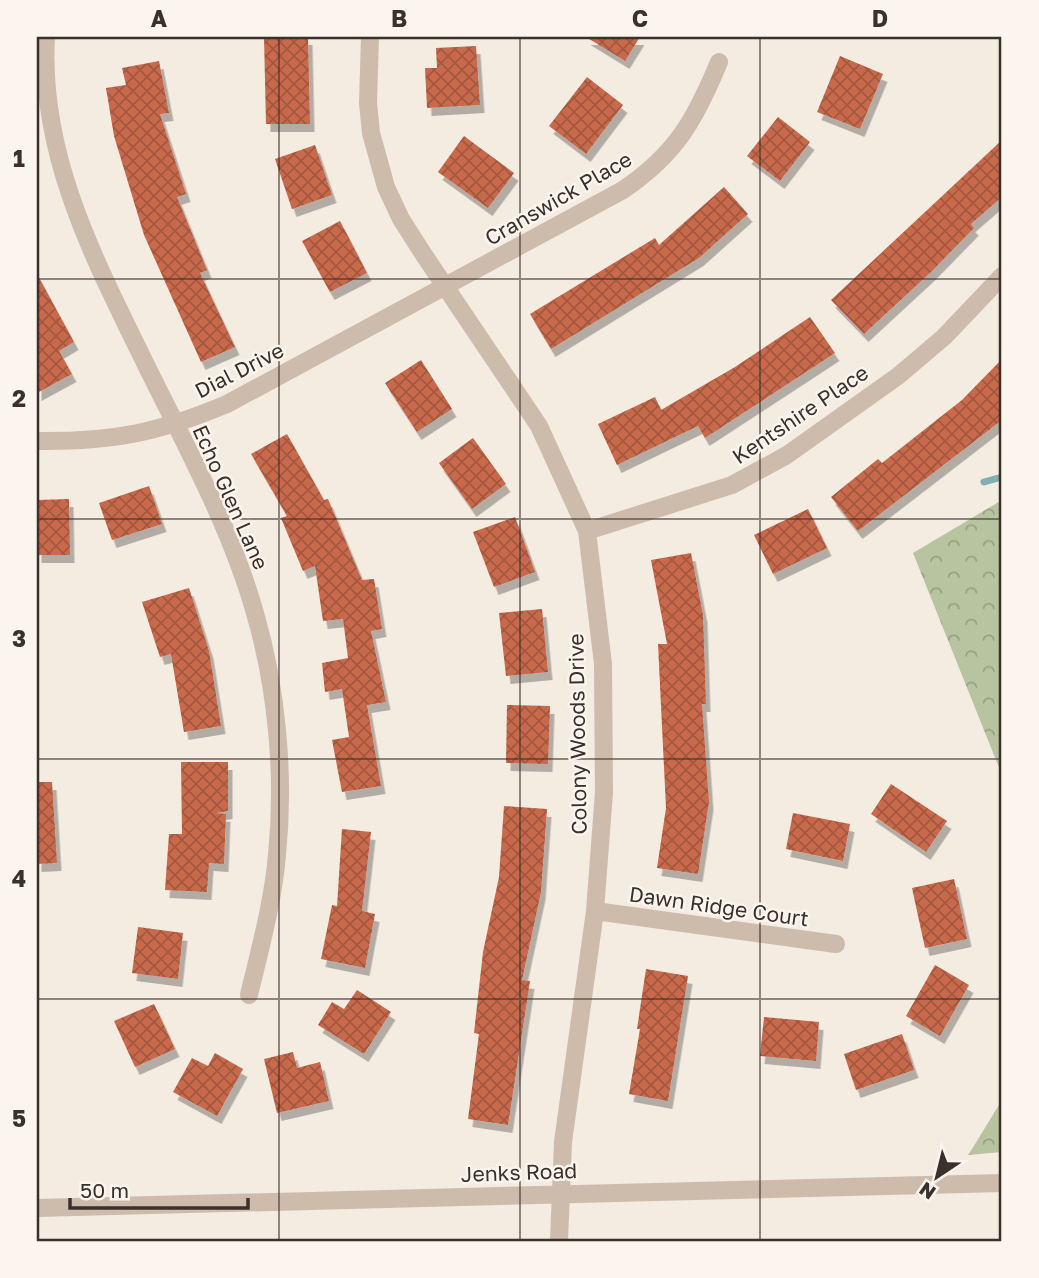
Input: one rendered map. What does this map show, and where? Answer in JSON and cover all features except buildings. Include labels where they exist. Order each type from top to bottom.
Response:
[{"type":"street","name":"Echo Glen Lane","points":[[46,37],[51,123],[67,188],[100,272],[228,537],[251,601],[272,693],[279,778],[277,855],[250,995]]},
{"type":"street","name":"Colony Woods Drive","points":[[370,37],[368,79],[371,133],[386,187],[401,219],[539,426],[587,531],[603,664],[604,792],[595,912],[563,1142],[559,1241]]},
{"type":"street","name":"Cranswick Place","points":[[446,286],[644,175],[660,162],[690,125],[719,62]]},
{"type":"street","name":"Kentshire Place","points":[[587,531],[722,489],[787,455],[898,376],[944,337],[1002,276]]},
{"type":"street","name":"Dial Drive","points":[[37,441],[126,437],[175,426],[227,404],[446,286]]},
{"type":"street","name":"Dawn Ridge Court","points":[[595,912],[836,944]]},
{"type":"street","name":"Jenks Road","points":[[37,1208],[1002,1183]]},
{"type":"green space","points":[[1002,500],[1002,775],[913,553]]},
{"type":"green space","points":[[1002,1100],[1002,1152],[968,1155],[972,1149]]},
{"type":"waterway","points":[[984,482],[1002,477]]}]
